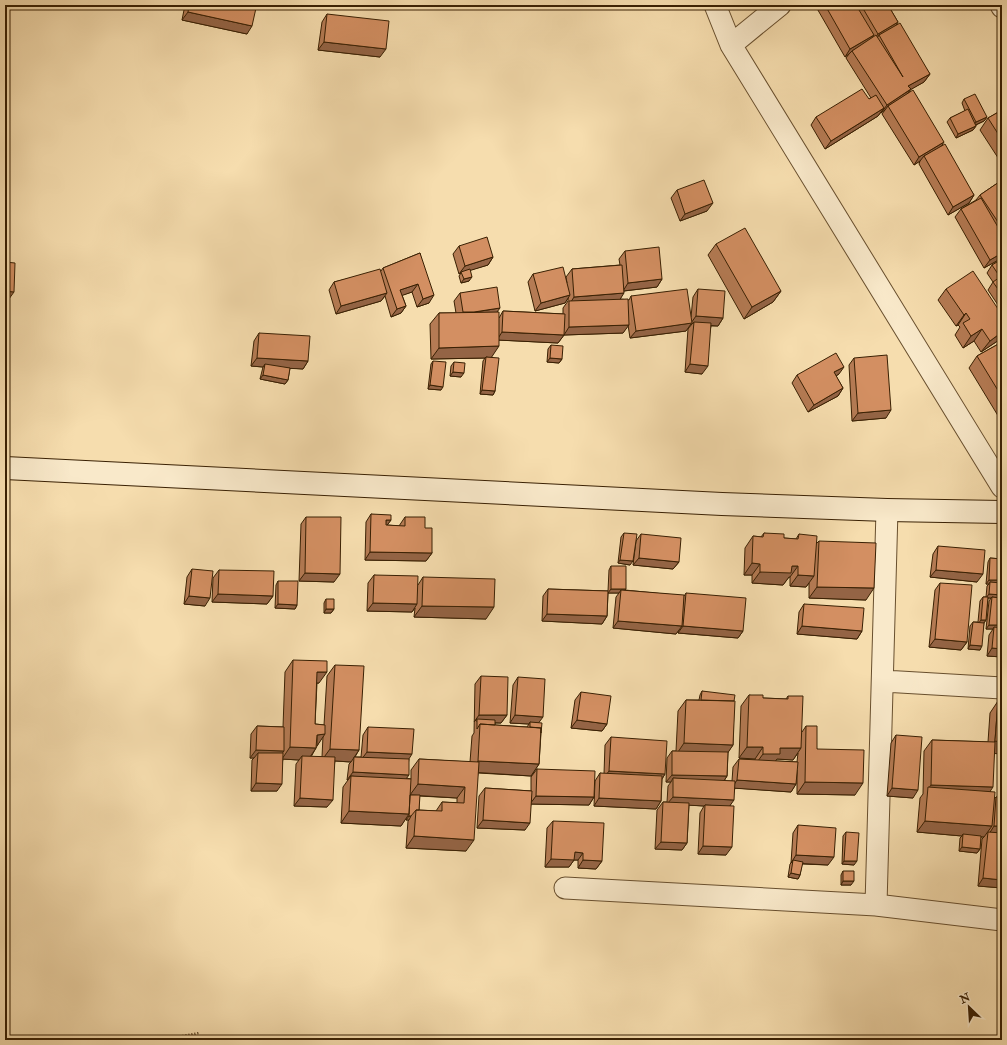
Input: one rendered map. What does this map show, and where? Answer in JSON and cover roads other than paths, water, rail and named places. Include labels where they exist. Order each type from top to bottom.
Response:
[{"type":"street","points":[[714,5],[731,44],[1002,487]]},
{"type":"street","points":[[731,44],[780,5]]},
{"type":"street","points":[[5,468],[722,504],[887,510],[1002,512]]},
{"type":"street","points":[[876,905],[887,510]]},
{"type":"street","points":[[882,681],[1002,688]]},
{"type":"street","points":[[565,888],[876,905],[1002,920]]}]
